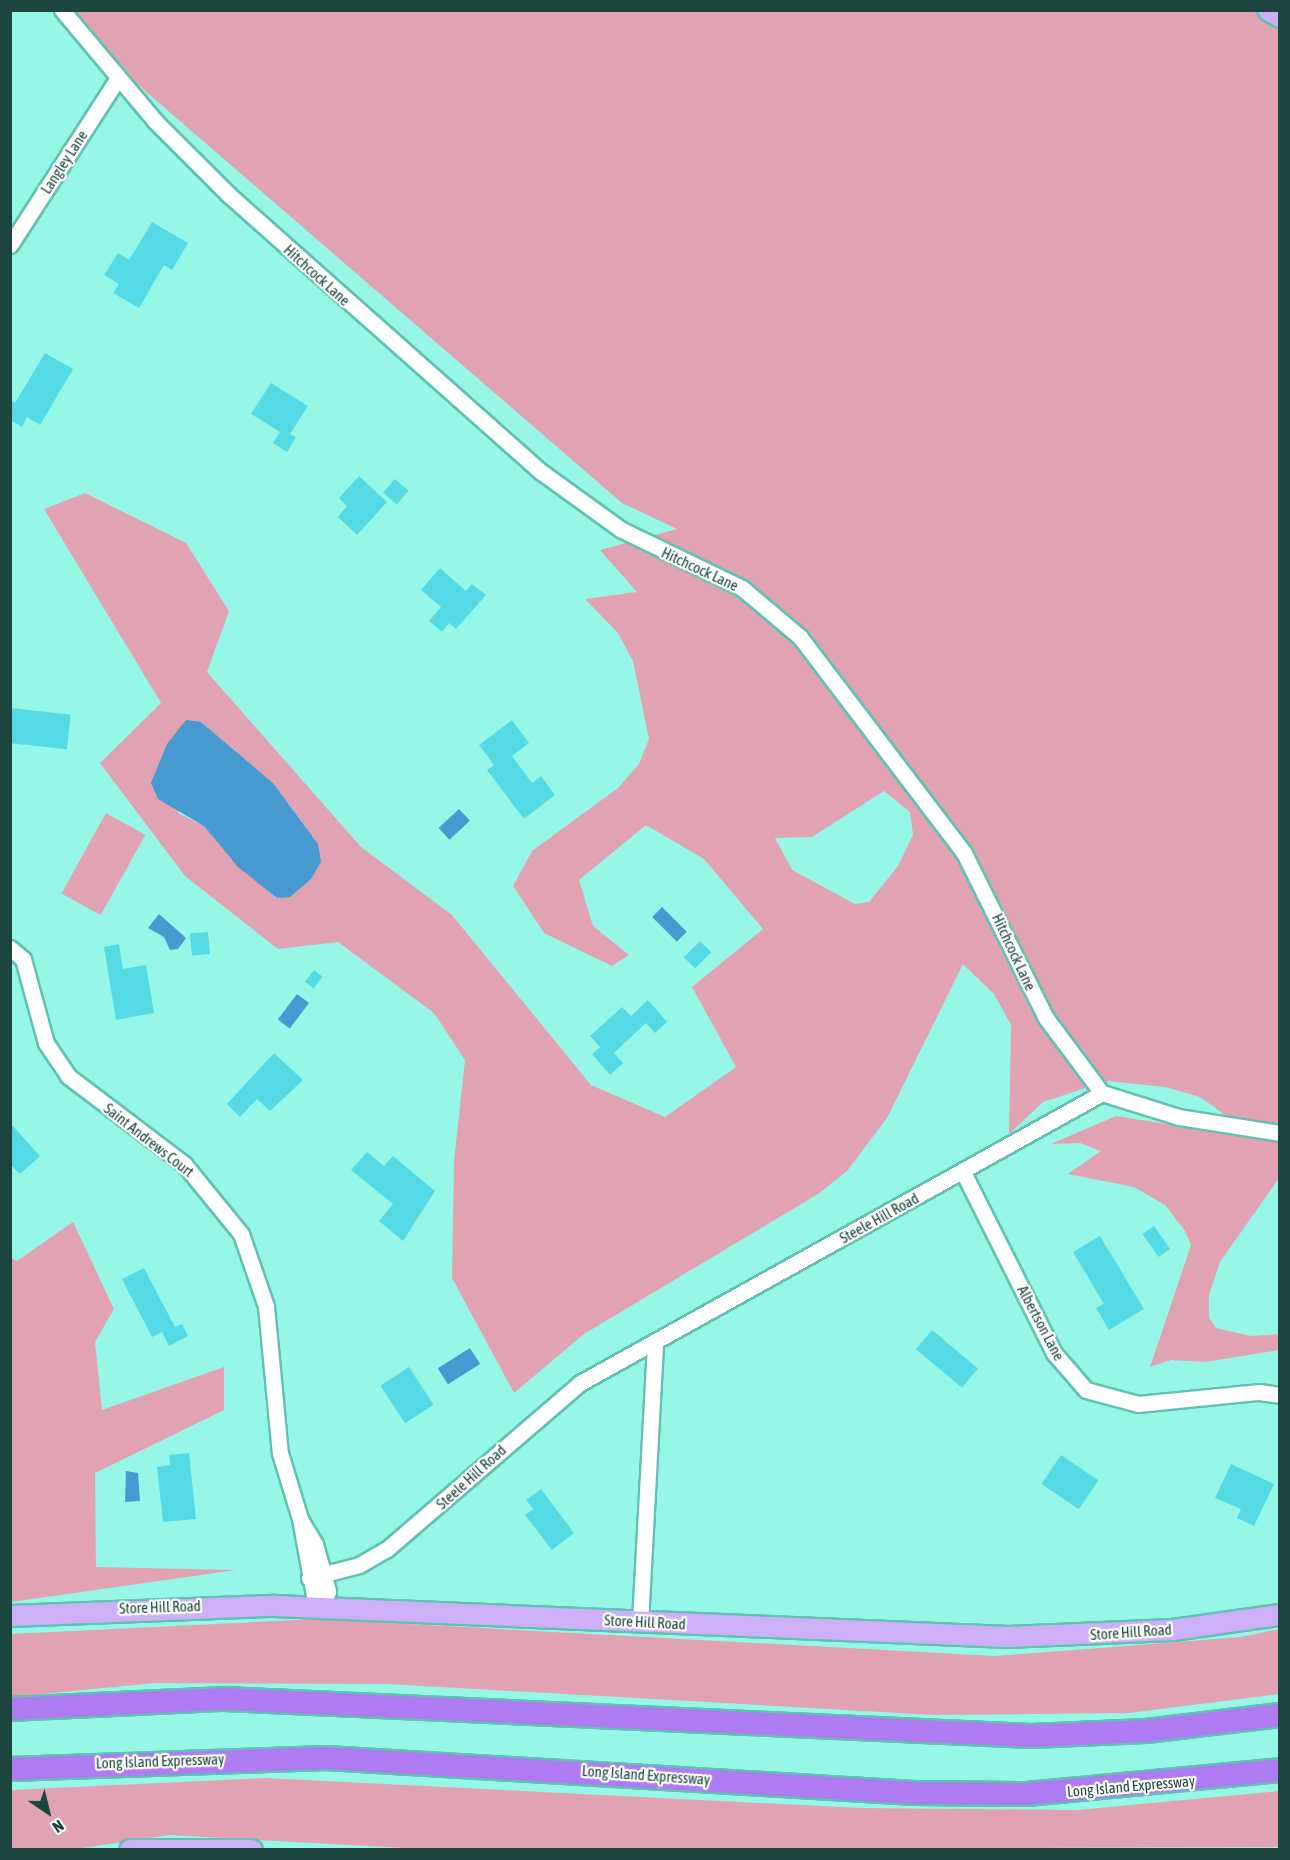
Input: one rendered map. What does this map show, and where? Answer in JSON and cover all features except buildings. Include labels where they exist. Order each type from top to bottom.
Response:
[{"type":"highway","points":[[10,1709],[225,1698],[1031,1736],[1146,1731],[1280,1714]]},
{"type":"highway","name":"Long Island Expressway","points":[[10,1769],[326,1758],[1027,1794],[1280,1770]]},
{"type":"main road","points":[[1268,10],[1280,17]]},
{"type":"main road","name":"Store Hill Road","points":[[10,1616],[166,1607],[322,1607],[1008,1637],[1173,1630],[1280,1615]]},
{"type":"main road","points":[[130,1850],[252,1850]]},
{"type":"street","name":"Hitchcock Lane","points":[[62,10],[118,78],[228,194],[540,471],[620,529],[742,588],[800,637],[964,853],[1046,1018],[1102,1093]]},
{"type":"street","name":"Langley Lane","points":[[10,245],[118,78]]},
{"type":"street","name":"Saint Andrews Court","points":[[10,948],[23,959],[46,1043],[68,1076],[183,1164],[241,1234],[267,1306],[280,1453],[317,1576],[328,1591],[322,1607]]},
{"type":"street","points":[[1102,1093],[1179,1117],[1280,1133]]},
{"type":"street","name":"Steele Hill Road","points":[[317,1576],[359,1565],[387,1549],[545,1407],[655,1341],[1102,1093]]},
{"type":"street","name":"Albertson Lane","points":[[963,1172],[1054,1353],[1086,1390],[1138,1404],[1259,1392],[1280,1395]]},
{"type":"street","points":[[640,1622],[655,1341]]},
{"type":"shaded area","points":[[65,11],[1279,11],[1279,1178],[1220,1262],[1209,1295],[1209,1318],[1216,1328],[1251,1336],[1279,1334],[1279,1350],[1205,1362],[1171,1360],[1150,1367],[1191,1245],[1185,1231],[1165,1205],[1134,1187],[1068,1174],[1101,1151],[1080,1143],[1051,1144],[1116,1116],[1259,1139],[1200,1097],[1165,1087],[1107,1081],[1043,1102],[1009,1134],[1011,1025],[994,994],[963,964],[887,1118],[847,1171],[818,1194],[584,1334],[514,1393],[452,1278],[454,1161],[465,1060],[434,1013],[338,942],[278,949],[185,876],[100,763],[161,703],[44,509],[85,493],[186,543],[229,611],[207,672],[361,847],[452,915],[591,1085],[665,1117],[736,1067],[692,987],[763,929],[704,859],[646,825],[579,880],[593,926],[629,955],[612,966],[544,933],[513,886],[532,851],[618,788],[639,764],[649,739],[633,661],[618,633],[585,599],[637,592],[600,550],[677,529],[622,503],[144,90]],"holes":[[[201,722],[273,783],[318,844],[277,898],[229,856],[204,826],[178,813]],[[884,791],[910,812],[913,835],[898,866],[869,902],[855,904],[792,870],[775,838],[812,837]]]},
{"type":"shaded area","points":[[106,813],[145,835],[101,915],[61,893]]},
{"type":"shaded area","points":[[73,1222],[114,1309],[95,1342],[102,1410],[224,1367],[224,1410],[95,1473],[96,1567],[236,1570],[11,1602],[11,1258],[17,1261]]},
{"type":"shaded area","points":[[317,1619],[995,1656],[1241,1637],[1279,1629],[1279,1694],[1129,1713],[934,1715],[388,1684],[155,1683],[11,1697],[11,1634]]},
{"type":"shaded area","points":[[265,1778],[860,1808],[1077,1810],[1280,1791],[1279,1847],[441,1850],[169,1835],[76,1849],[11,1850],[11,1790]]},
{"type":"water","points":[[186,720],[201,722],[273,783],[318,844],[321,862],[311,879],[290,897],[277,898],[238,867],[204,826],[158,799],[151,783],[167,744]]},
{"type":"water","points":[[459,809],[470,821],[449,840],[439,828]]},
{"type":"water","points":[[662,907],[687,932],[677,942],[652,917]]},
{"type":"water","points":[[159,914],[186,938],[178,949],[170,950],[164,937],[148,928]]},
{"type":"water","points":[[297,994],[309,1003],[290,1029],[278,1020]]},
{"type":"water","points":[[470,1348],[480,1364],[448,1384],[438,1368]]},
{"type":"water","points":[[126,1471],[138,1473],[140,1501],[125,1502]]}]
